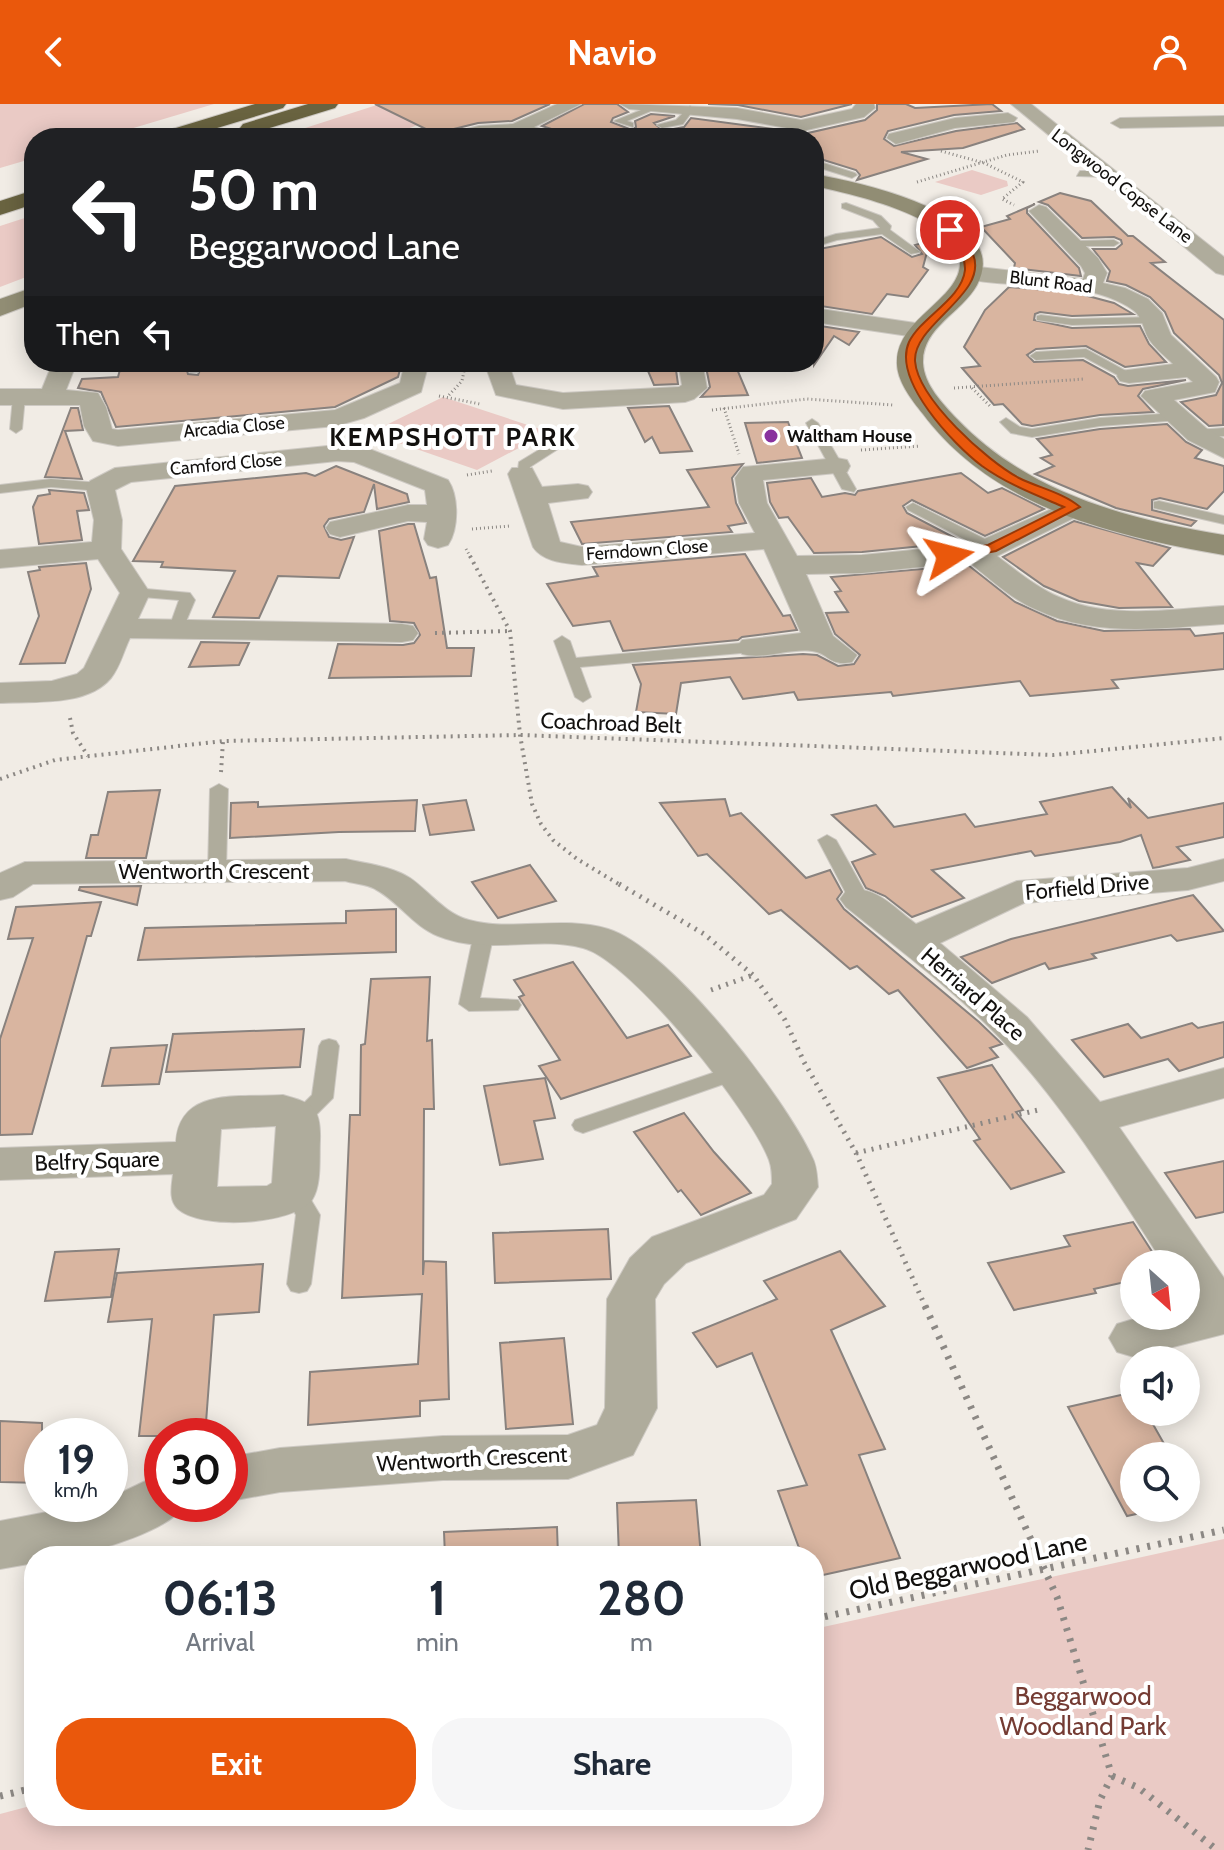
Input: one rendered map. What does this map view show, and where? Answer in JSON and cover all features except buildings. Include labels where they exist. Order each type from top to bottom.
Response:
[{"type":"highway","points":[[196,128],[276,104]]},
{"type":"highway","points":[[250,128],[328,104]]},
{"type":"highway","points":[[0,189],[24,181]]},
{"type":"highway","points":[[0,208],[24,200]]},
{"type":"street","points":[[518,128],[570,104]]},
{"type":"street","points":[[629,104],[658,116],[690,109],[767,115],[788,128]]},
{"type":"street","points":[[806,128],[858,113],[866,108],[865,104]]},
{"type":"street","points":[[1106,107],[1126,130],[1224,121]]},
{"type":"street","points":[[881,134],[1014,111]]},
{"type":"street","name":"Longwood Copse Lane","points":[[1014,111],[1076,149],[1224,268]]},
{"type":"street","points":[[840,117],[881,134],[920,145]]},
{"type":"street","points":[[824,182],[876,194],[931,216],[950,230],[964,246],[970,273],[959,291],[922,331],[910,351],[911,370],[928,403],[954,434],[985,462],[1014,481],[1074,507],[1156,533],[1224,525]]},
{"type":"street","points":[[1039,211],[1074,244],[1096,273],[1091,286]]},
{"type":"street","name":"Blunt Road","points":[[970,273],[1091,286],[1140,304],[1160,338],[1191,369]]},
{"type":"street","points":[[0,308],[24,298]]},
{"type":"street","points":[[824,316],[922,331]]},
{"type":"street","points":[[1129,376],[1191,369],[1207,382],[1206,387],[1154,396]]},
{"type":"street","points":[[51,397],[61,372]]},
{"type":"street","name":"Arcadia Close","points":[[9,397],[89,398],[94,406],[97,428],[102,435],[110,437],[336,418],[355,413],[412,387],[415,372]]},
{"type":"street","points":[[499,372],[505,390],[563,401],[685,394],[695,388],[689,372]]},
{"type":"street","points":[[1129,376],[1197,434],[1224,450]]},
{"type":"street","name":"Camford Close","points":[[100,487],[125,474],[337,453],[358,454],[438,486],[447,528]]},
{"type":"street","points":[[742,465],[838,469]]},
{"type":"street","points":[[742,465],[749,478],[753,503],[831,648],[753,647]]},
{"type":"street","points":[[0,693],[78,686],[98,673],[135,593],[106,549],[108,520],[100,487]]},
{"type":"street","points":[[531,498],[578,492]]},
{"type":"street","name":"Ferndown Close","points":[[531,498],[547,547],[572,555],[780,552],[862,564],[983,551],[1074,507]]},
{"type":"street","points":[[340,528],[408,513],[447,528]]},
{"type":"street","points":[[0,559],[106,549]]},
{"type":"street","points":[[983,551],[1044,603],[1065,611],[1127,622],[1224,615]]},
{"type":"street","points":[[330,632],[335,598]]},
{"type":"street","points":[[119,628],[402,633]]},
{"type":"street","name":"Wentworth Crescent","points":[[0,889],[25,873],[346,870],[388,881],[452,928],[484,933],[566,933],[599,939],[629,956],[676,1002],[733,1073],[791,1158],[795,1187],[780,1207],[669,1250],[647,1271],[631,1299],[631,1408],[615,1440],[568,1457],[443,1458],[280,1470],[248,1476]]},
{"type":"street","name":"Forfield Drive","points":[[912,941],[1017,892],[1188,879],[1224,870]]},
{"type":"street","name":"Herriard Place","points":[[859,899],[912,941],[1030,1045],[1082,1111],[1223,1315],[1134,1338]]},
{"type":"street","points":[[1082,1111],[1224,1083]]},
{"type":"street","points":[[283,1110],[299,1119],[294,1191],[276,1203],[209,1204],[194,1197],[194,1157],[199,1124],[209,1115],[283,1110]]},
{"type":"street","name":"Belfry Square","points":[[0,1164],[194,1157]]},
{"type":"street","points":[[0,1545],[34,1540],[126,1516],[144,1504]]},
{"type":"lane","points":[[630,125],[619,121],[658,116]]},
{"type":"lane","points":[[824,166],[852,175]]},
{"type":"lane","points":[[1080,174],[1107,174]]},
{"type":"lane","points":[[846,206],[877,218],[886,226],[884,231]]},
{"type":"lane","points":[[824,241],[884,231],[915,252]]},
{"type":"lane","points":[[1074,244],[1114,243]]},
{"type":"lane","points":[[1041,318],[1072,322],[1152,320]]},
{"type":"lane","points":[[1036,356],[1086,353],[1129,376]]},
{"type":"lane","points":[[9,397],[16,429]]},
{"type":"lane","points":[[1006,422],[1016,430],[1032,433],[1100,422],[1176,417]]},
{"type":"lane","points":[[812,423],[838,469]]},
{"type":"lane","points":[[1197,434],[1224,432]]},
{"type":"lane","points":[[531,498],[524,465],[565,440]]},
{"type":"lane","points":[[0,489],[51,483],[100,487]]},
{"type":"lane","points":[[1159,505],[1224,525]]},
{"type":"lane","points":[[913,507],[983,551]]},
{"type":"lane","points":[[135,593],[185,596],[187,600],[177,628]]},
{"type":"lane","points":[[562,641],[583,697]]},
{"type":"lane","points":[[570,663],[753,647]]},
{"type":"lane","points":[[217,871],[219,789]]},
{"type":"lane","points":[[827,840],[859,899]]},
{"type":"lane","points":[[484,933],[469,1004],[511,1005]]},
{"type":"lane","points":[[299,1119],[322,1098],[329,1046]]},
{"type":"lane","points":[[583,1125],[733,1073]]},
{"type":"lane","points":[[294,1191],[308,1215],[299,1284]]},
{"type":"path","points":[[920,145],[984,163],[1023,182],[1002,199],[1006,203],[1039,211]]},
{"type":"path","points":[[909,183],[931,180],[1025,152],[1076,149]]},
{"type":"path","points":[[449,396],[462,381],[464,372]]},
{"type":"path","points":[[954,388],[1129,376]]},
{"type":"path","points":[[703,411],[824,398],[862,404],[906,405]]},
{"type":"path","points":[[724,408],[742,465]]},
{"type":"path","points":[[838,469],[920,446]]},
{"type":"path","points":[[447,528],[531,498]]},
{"type":"path","points":[[402,633],[510,631]]},
{"type":"path","points":[[78,686],[69,715],[73,733],[88,756]]},
{"type":"path","name":"Coachroad Belt","points":[[0,779],[55,760],[223,741],[520,735],[1053,755],[1224,738]]},
{"type":"path","points":[[219,789],[223,741]]},
{"type":"path","points":[[856,1153],[1082,1111]]},
{"type":"path","name":"Old Beggarwood Lane","points":[[824,1617],[1224,1530]]},
{"type":"path","points":[[1031,1539],[1057,1597],[1112,1776],[1100,1800],[1088,1850]]},
{"type":"path","points":[[1112,1776],[1139,1788],[1217,1850]]},
{"type":"path","points":[[0,1796],[24,1790]]},
{"type":"green space","points":[[0,104],[214,104],[134,128],[24,128],[24,161],[0,168]]},
{"type":"green space","points":[[380,104],[451,112],[410,128],[305,128]]},
{"type":"green space","points":[[972,170],[1007,181],[1008,186],[981,195],[935,182]]},
{"type":"green space","points":[[24,218],[24,278],[0,287],[0,226]]},
{"type":"green space","points":[[443,397],[549,432],[477,470],[370,433]]},
{"type":"green space","name":"Beggarwood Woodland Park","points":[[1224,1539],[1224,1850],[0,1850],[0,1814],[24,1808],[24,1826],[824,1826],[824,1627]]},
{"type":"place","name":"Waltham House","points":[[771,436]]},
{"type":"district","name":"KEMPSHOTT PARK","points":[[453,437]]},
{"type":"route","points":[[949,556],[992,548],[1074,507],[1014,481],[969,449],[928,403],[911,370],[910,351],[915,341],[966,283],[970,273],[968,254],[950,230]]}]
